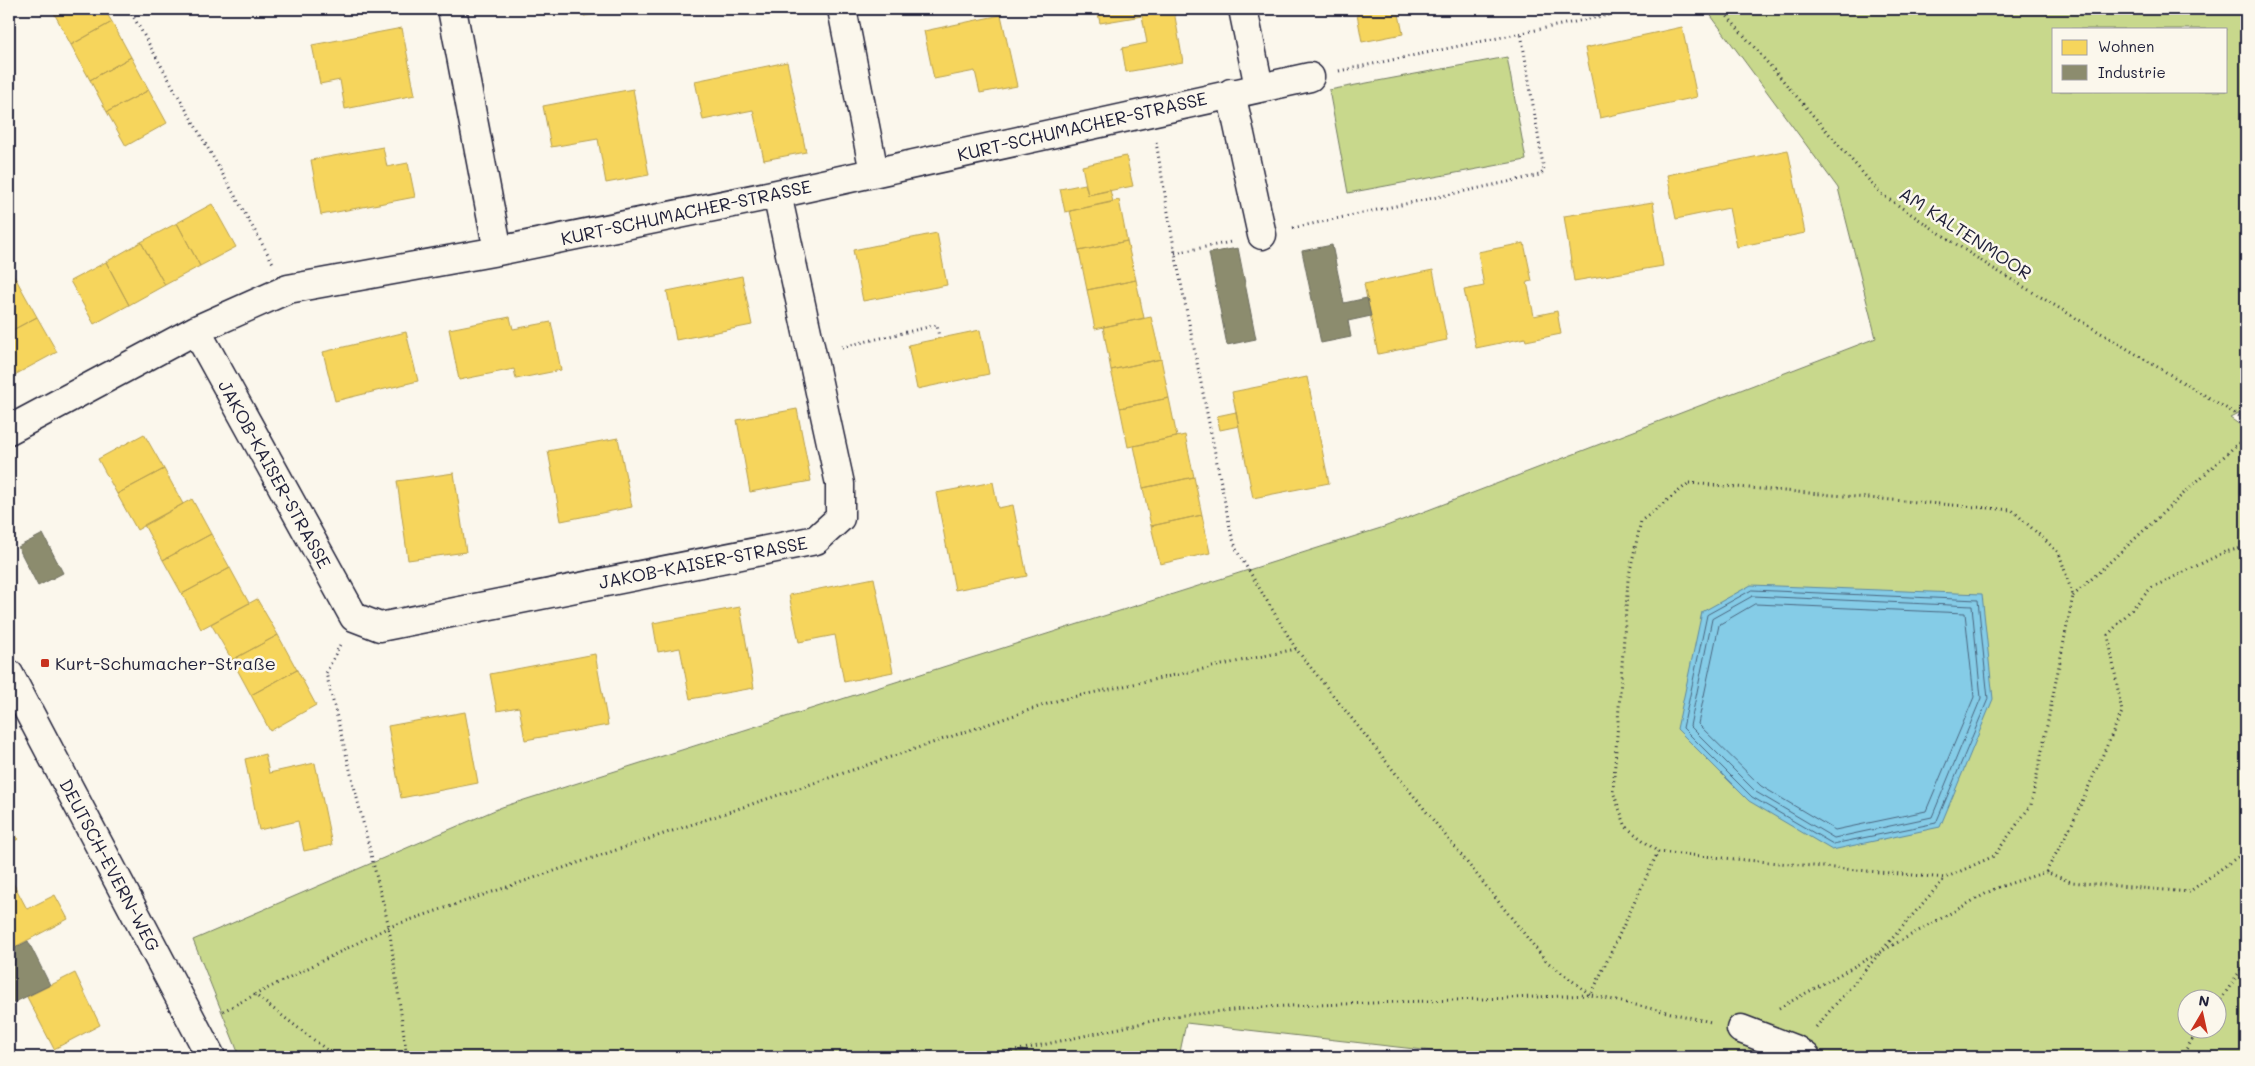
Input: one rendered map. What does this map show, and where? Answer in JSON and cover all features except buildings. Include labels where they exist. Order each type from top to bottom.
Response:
[{"type":"street","points":[[452,9],[498,251]]},
{"type":"street","points":[[842,9],[874,172]]},
{"type":"street","points":[[1243,9],[1259,87]]},
{"type":"street","name":"KURT-SCHUMACHER-STRASSE","points":[[9,430],[196,330],[288,289],[498,251],[777,194],[1310,77]]},
{"type":"street","name":"KURT-SCHUMACHER-STRASSE","points":[[1231,93],[1262,235]]},
{"type":"street","name":"JAKOB-KAISER-STRASSE","points":[[196,330],[354,617],[380,627],[816,540],[840,518],[840,484],[777,194]]},
{"type":"street","name":"DEUTSCH-EVERN-WEG","points":[[9,674],[211,1057]]},
{"type":"street","points":[[1741,1029],[1801,1054]]},
{"type":"path","points":[[129,9],[288,289]]},
{"type":"path","points":[[1310,77],[1637,9]]},
{"type":"path","name":"AM KALTENMOOR","points":[[1720,9],[1881,194],[1989,266],[2246,420]]},
{"type":"path","points":[[1175,253],[1540,175],[1544,171],[1520,33]]},
{"type":"path","points":[[1151,112],[1175,253],[1231,533],[1237,551],[1296,649],[1546,961],[1591,995]]},
{"type":"path","points":[[812,354],[937,326],[939,338]]},
{"type":"path","points":[[2074,596],[2246,436]]},
{"type":"path","points":[[1801,1054],[1882,951],[1946,878],[1994,856],[2031,806],[2074,596],[2059,553],[2012,510],[1689,484],[1642,521],[1628,580],[1613,792],[1626,828],[1658,852],[1946,878]]},
{"type":"path","points":[[2046,872],[2071,826],[2122,712],[2108,635],[2151,588],[2225,552],[2246,546]]},
{"type":"path","points":[[354,617],[326,672],[389,927],[407,1057]]},
{"type":"path","points":[[196,1026],[254,994],[389,927],[1059,700],[1296,649]]},
{"type":"path","points":[[1591,995],[1658,852]]},
{"type":"path","points":[[987,1057],[1175,1016],[1252,1008],[1591,995],[1741,1029],[1996,888],[2046,872],[2071,882],[2189,892],[2246,852]]},
{"type":"path","points":[[2228,989],[2246,962]]},
{"type":"path","points":[[254,994],[336,1057]]},
{"type":"path","points":[[2181,1057],[2193,1038]]},
{"type":"path","points":[[2244,1057],[2246,1048]]},
{"type":"green space","points":[[1706,9],[2246,9],[2246,410],[2230,418],[2246,429],[2246,1057],[1485,1057],[1186,1023],[1179,1057],[240,1057],[193,940],[502,807],[1384,527],[1876,338],[1838,188]]},
{"type":"green space","points":[[1507,57],[1526,160],[1348,193],[1329,90]]},
{"type":"water","points":[[1751,585],[1982,594],[1993,699],[1940,827],[1832,850],[1749,801],[1677,729],[1702,612]]},
{"type":"place","name":"Kurt-Schumacher-Straße","points":[[45,663]]}]
